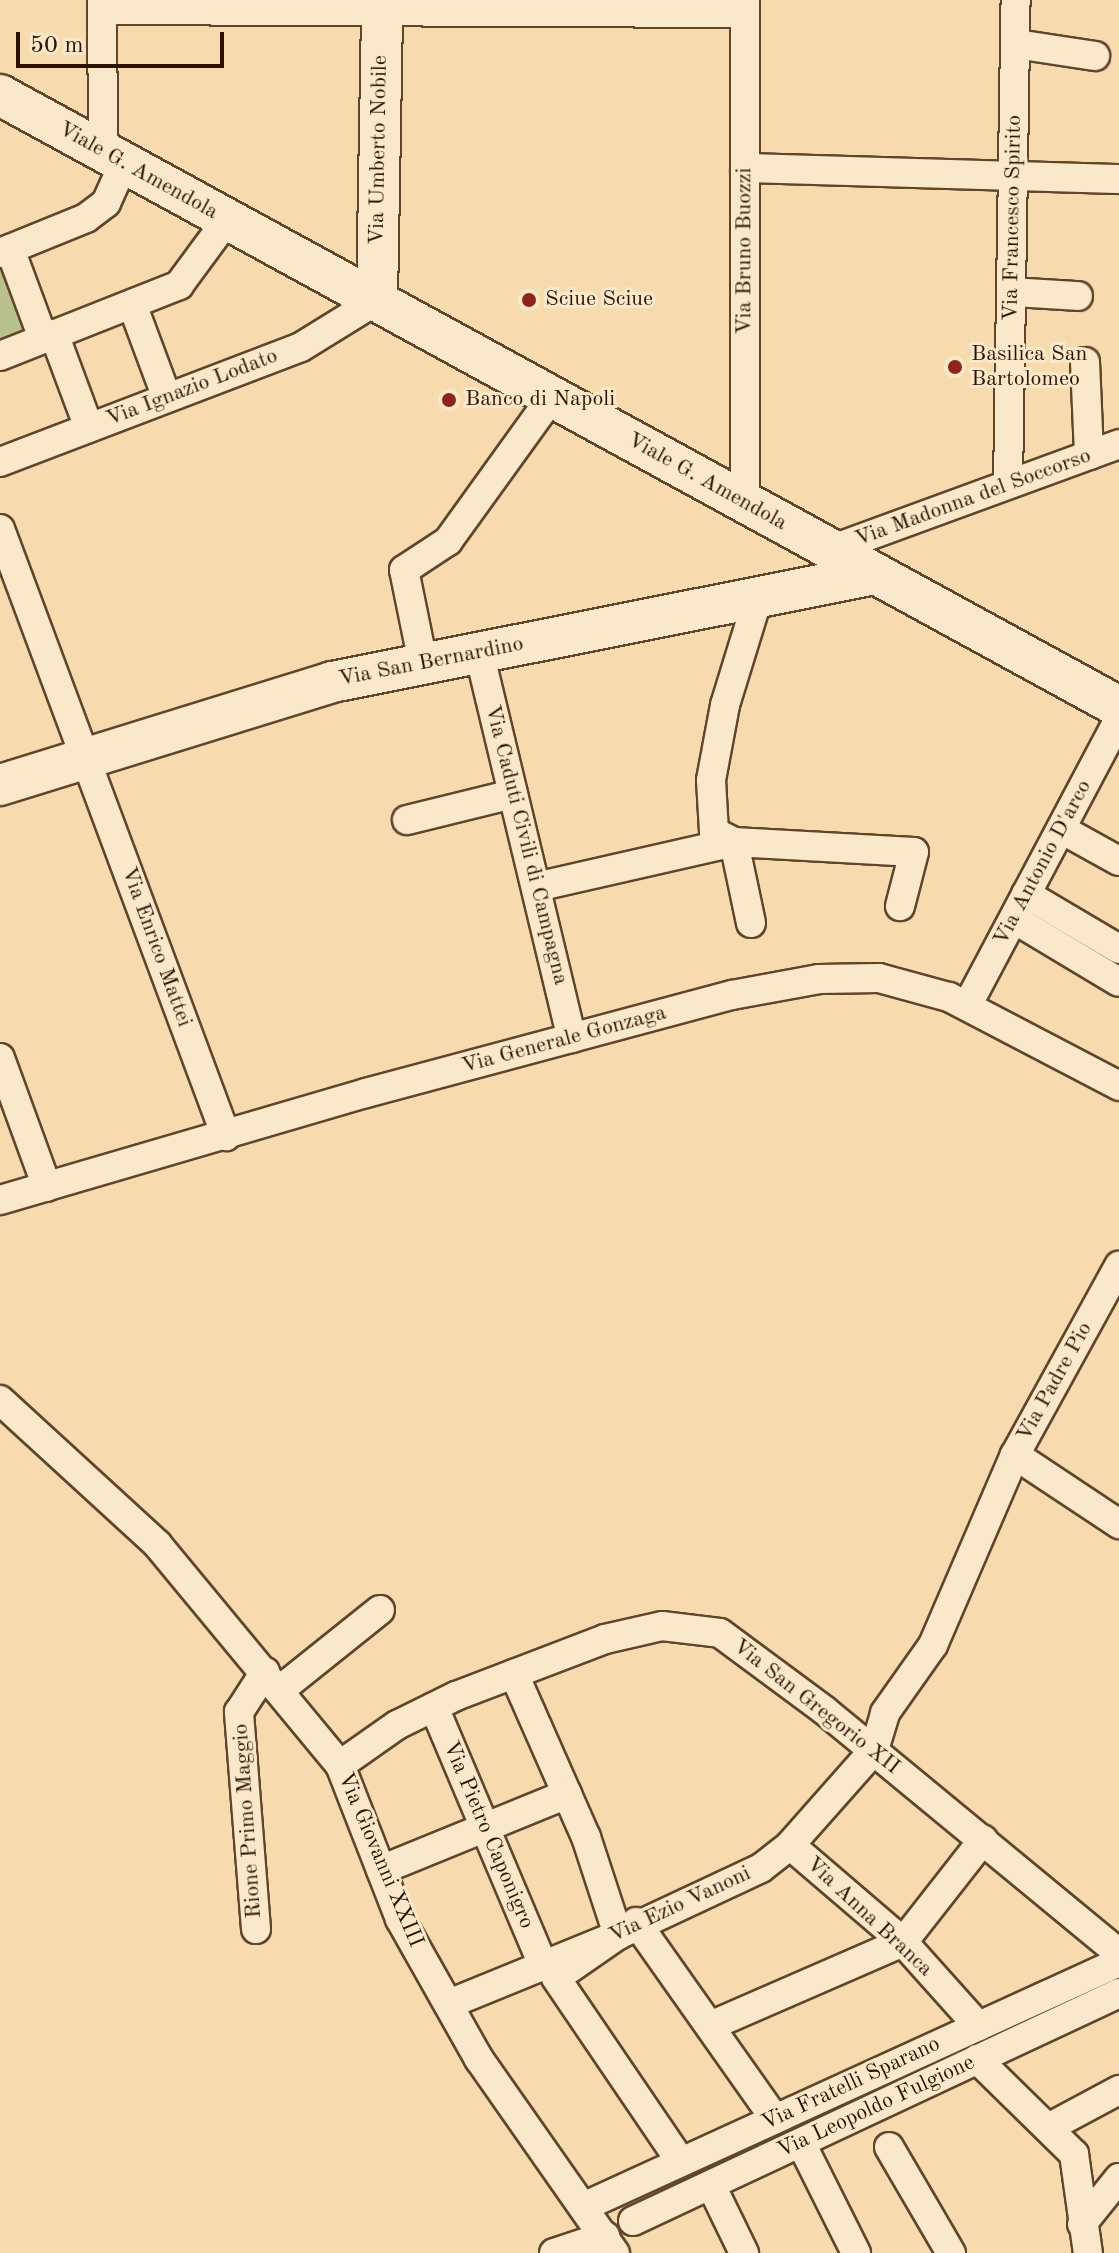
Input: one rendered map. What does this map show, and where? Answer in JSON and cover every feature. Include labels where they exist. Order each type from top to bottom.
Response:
[{"type":"street","name":"Via Francesco Spirito","points":[[1008,484],[1016,0]]},
{"type":"street","points":[[89,428],[48,336],[5,251],[86,218],[106,203],[114,158],[102,5],[745,6]]},
{"type":"street","name":"Via Umberto Nobile","points":[[377,300],[382,5]]},
{"type":"street","name":"Via Bruno Buozzi","points":[[745,6],[745,502]]},
{"type":"street","points":[[1016,44],[1095,56]]},
{"type":"street","name":"Viale G. Amendola","points":[[0,96],[745,502],[870,575],[1119,707]]},
{"type":"street","points":[[745,168],[1119,179]]},
{"type":"street","points":[[0,356],[179,285],[227,220]]},
{"type":"street","points":[[1012,292],[1078,296]]},
{"type":"street","name":"Via Ignazio Lodato","points":[[0,462],[301,347],[377,300]]},
{"type":"street","points":[[132,304],[167,398]]},
{"type":"street","points":[[1085,362],[1089,455]]},
{"type":"street","points":[[423,663],[404,570],[448,541],[552,397]]},
{"type":"street","name":"Via Madonna del Soccorso","points":[[827,551],[1119,444]]},
{"type":"street","name":"Via Enrico Mattei","points":[[0,529],[226,1136]]},
{"type":"street","name":"Via San Bernardino","points":[[0,785],[332,682],[870,575]]},
{"type":"street","points":[[734,842],[714,832],[711,780],[725,705],[758,598]]},
{"type":"street","name":"Via Caduti Civili di Campagna","points":[[479,652],[572,1038]]},
{"type":"street","name":"Via Antonio D'arco","points":[[967,1006],[1119,719]]},
{"type":"street","points":[[407,820],[513,794]]},
{"type":"street","points":[[1061,829],[1119,861]]},
{"type":"street","points":[[734,842],[751,923]]},
{"type":"street","points":[[536,887],[734,842],[914,852],[900,906]]},
{"type":"street","points":[[1020,907],[1119,949]]},
{"type":"street","points":[[1020,907],[1119,982]]},
{"type":"street","name":"Via Generale Gonzaga","points":[[0,1200],[572,1038],[732,995],[819,979],[879,978],[967,1006],[1119,1086]]},
{"type":"street","points":[[0,1058],[12,1122],[47,1187]]},
{"type":"street","name":"Via Padre Pio","points":[[874,1750],[885,1713],[933,1645],[1015,1455],[1119,1266]]},
{"type":"street","name":"Via Giovanni XXIII","points":[[0,1400],[157,1544],[340,1765],[400,1919],[479,2059],[610,2244]]},
{"type":"street","points":[[1015,1455],[1119,1524]]},
{"type":"street","name":"Rione Primo Maggio","points":[[256,1929],[239,1712],[272,1681],[380,1610]]},
{"type":"street","name":"Via San Gregorio XII","points":[[340,1765],[397,1725],[434,1707],[605,1639],[662,1626],[720,1633],[874,1750],[1119,1953]]},
{"type":"street","points":[[514,1674],[627,1929],[710,2026],[775,2119]]},
{"type":"street","name":"Via Pietro Caponigro","points":[[434,1707],[542,1963]]},
{"type":"street","name":"Via Ezio Vanoni","points":[[449,2004],[761,1868],[790,1845],[874,1750]]},
{"type":"street","points":[[381,1870],[567,1794]]},
{"type":"street","points":[[710,2026],[903,1942],[983,1840]]},
{"type":"street","name":"Via Anna Branca","points":[[790,1845],[903,1942],[978,2026]]},
{"type":"street","points":[[627,1929],[556,1978],[681,2162]]},
{"type":"street","name":"Via Fratelli Sparano","points":[[583,2207],[1119,1962]]},
{"type":"street","name":"Via Leopoldo Fulgione","points":[[633,2221],[977,2059],[1117,2001]]},
{"type":"street","points":[[977,2059],[1074,2154],[1088,2253]]},
{"type":"street","points":[[1048,2128],[1119,2090]]},
{"type":"street","points":[[801,2143],[856,2253]]},
{"type":"street","points":[[889,2147],[951,2253]]},
{"type":"street","points":[[1082,2224],[1119,2178]]},
{"type":"street","points":[[711,2185],[744,2253]]},
{"type":"street","points":[[554,2253],[610,2244]]},
{"type":"green space","points":[[5,263],[31,330],[0,342],[0,265]]},
{"type":"place","name":"Sciue Sciue","points":[[529,300]]},
{"type":"place","name":"Basilica San Bartolomeo","points":[[955,367]]},
{"type":"place","name":"Banco di Napoli","points":[[449,400]]}]
